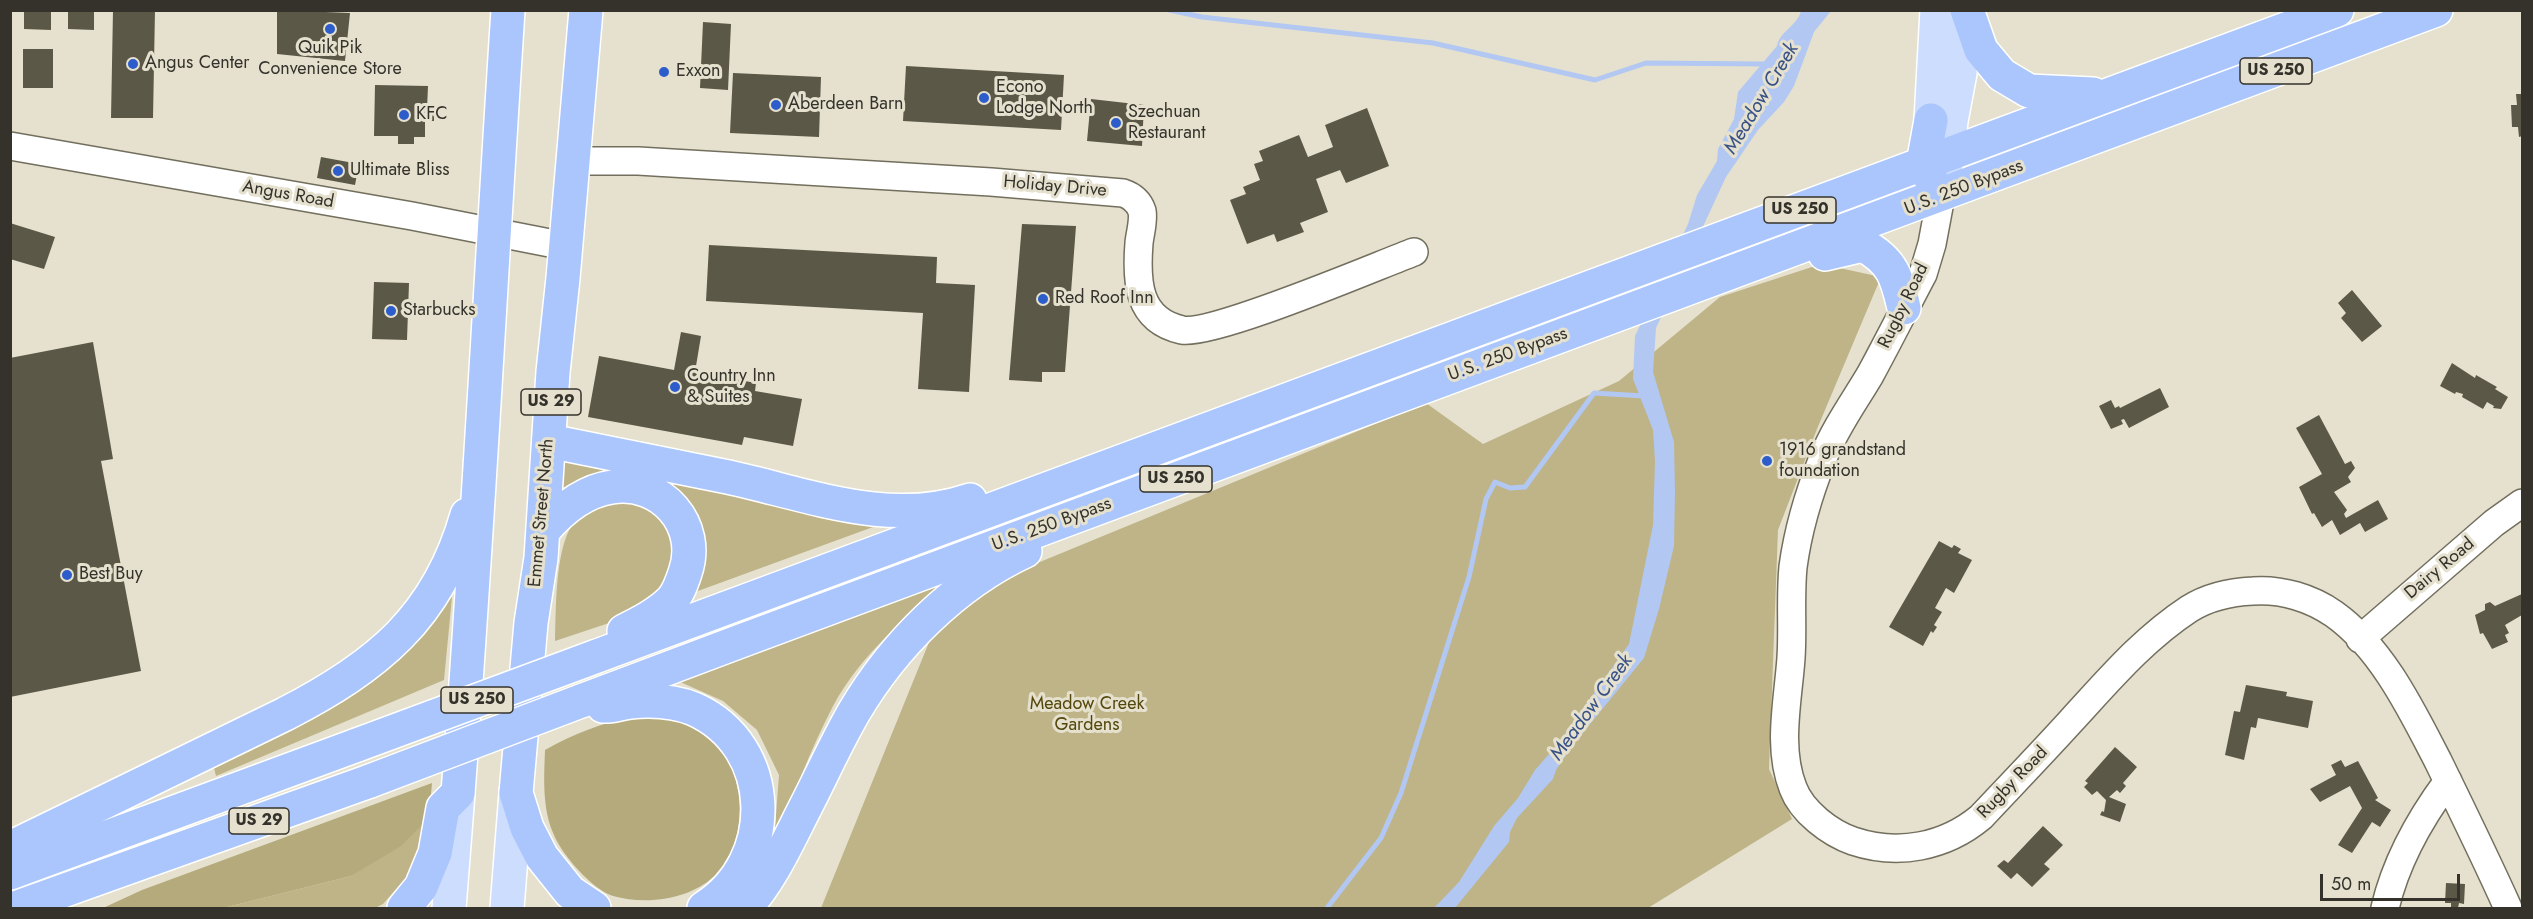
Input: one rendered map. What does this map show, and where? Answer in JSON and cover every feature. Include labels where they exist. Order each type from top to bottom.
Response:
[{"type":"highway","points":[[404,909],[421,886],[435,853],[443,808],[458,793],[482,464],[484,387],[508,10]]},
{"type":"highway","name":"Emmet Street North","points":[[516,793],[531,623],[544,530],[549,441],[586,10]]},
{"type":"highway","points":[[1968,10],[1981,50],[1991,65],[2002,75],[2029,91],[2110,94]]},
{"type":"highway","name":"U.S. 250 Bypass","points":[[597,656],[2337,10]]},
{"type":"highway","name":"U.S. 250 Bypass","points":[[580,701],[1442,380],[1773,260],[2436,10]]},
{"type":"highway","points":[[2370,35],[2459,10]]},
{"type":"highway","points":[[1931,120],[1941,196]]},
{"type":"highway","points":[[1773,260],[1801,261],[1863,245],[1876,252],[1890,266],[1897,280],[1904,308]]},
{"type":"highway","points":[[549,441],[730,478],[838,505],[880,510],[918,511],[959,504],[1102,455],[1207,431]]},
{"type":"highway","points":[[12,867],[274,719],[324,694],[360,671],[411,624],[437,588],[461,535],[482,464]]},
{"type":"highway","points":[[544,530],[558,514],[576,501],[612,487],[637,487],[649,491],[670,505],[685,525],[688,539],[687,567],[672,601],[619,634],[597,656]]},
{"type":"highway","points":[[745,909],[755,898],[788,842],[854,712],[890,660],[915,631],[965,588],[1012,558],[1077,530],[1101,507]]},
{"type":"highway","name":"US 250","points":[[12,867],[357,745],[597,656]]},
{"type":"highway","name":"US 29","points":[[15,909],[369,781],[580,701],[606,706],[652,701],[691,708],[722,726],[744,756],[757,797],[759,820],[754,843],[745,865],[733,885],[704,909]]},
{"type":"highway","name":"US 29","points":[[516,793],[527,828],[542,857],[570,892],[594,909]]},
{"type":"highway","points":[[68,909],[123,885],[148,861]]},
{"type":"main road","points":[[1931,120],[1937,10]]},
{"type":"main road","points":[[1936,160],[1951,122],[1960,72],[1960,10]]},
{"type":"main road","points":[[449,909],[458,793]]},
{"type":"main road","name":"Emmet Street North","points":[[507,909],[516,793]]},
{"type":"street","name":"Angus Road","points":[[10,146],[565,246]]},
{"type":"street","name":"Holiday Drive","points":[[573,161],[650,162],[991,182],[1123,193],[1131,196],[1139,204],[1142,214],[1138,257],[1142,300],[1152,315],[1161,322],[1172,328],[1187,331],[1202,330],[1257,312],[1414,252]]},
{"type":"street","name":"Rugby Road","points":[[1941,196],[1932,244],[1923,274],[1823,456],[1809,496],[1793,569],[1793,632],[1784,735],[1786,761],[1797,796],[1811,814],[1828,828],[1865,845],[1911,848],[1933,844],[1954,835],[1981,817],[2130,656],[2158,630],[2208,599],[2236,591],[2265,590],[2303,598],[2336,615],[2384,666],[2405,698],[2448,781],[2508,909]]},
{"type":"street","name":"Dairy Road","points":[[2360,639],[2494,523],[2523,503]]},
{"type":"street","points":[[2385,909],[2396,871],[2411,837],[2448,781]]},
{"type":"green space","name":"Meadow Creek Gardens","points":[[1821,264],[1881,277],[1817,429],[1778,530],[1769,769],[1792,819],[1648,908],[821,908],[934,630],[984,585],[1426,403],[1483,444],[1619,381],[1720,297]]},
{"type":"green space","points":[[564,457],[884,523],[687,595],[700,553],[628,471],[591,474],[561,489]]},
{"type":"green space","points":[[616,499],[637,502],[659,512],[678,551],[672,577],[650,603],[612,622],[555,641],[559,565],[566,536],[580,517]]},
{"type":"green space","points":[[952,579],[886,637],[844,687],[817,739],[774,842],[779,775],[757,730],[723,701],[678,681]]},
{"type":"green space","points":[[452,597],[444,680],[216,776],[213,764],[343,701],[384,669]]},
{"type":"green space","points":[[429,818],[413,870],[383,904],[375,908],[223,908],[351,876]]},
{"type":"shaded area","points":[[632,716],[680,721],[712,738],[724,754],[733,772],[738,793],[740,814],[737,835],[730,854],[719,871],[697,888],[670,898],[627,899],[613,896],[596,887],[564,852],[554,835],[547,815],[545,750],[587,730]]},
{"type":"shaded area","points":[[432,783],[429,818],[401,846],[351,876],[223,908],[103,908],[142,890]]},
{"type":"water","name":"Meadow Creek","points":[[1801,11],[1831,11],[1814,32],[1794,86],[1784,102],[1758,130],[1726,177],[1656,328],[1653,372],[1674,442],[1674,546],[1659,609],[1644,658],[1573,745],[1556,770],[1553,779],[1517,818],[1510,832],[1509,842],[1455,908],[1434,908],[1459,882],[1494,826],[1518,798],[1535,770],[1557,745],[1629,644],[1653,525],[1655,461],[1653,430],[1633,379],[1635,336],[1688,224],[1697,195],[1717,161],[1718,149],[1734,119],[1738,92],[1777,46],[1781,36],[1796,21]]},
{"type":"building","points":[[24,10],[51,10],[51,30],[24,29]]},
{"type":"building","points":[[68,10],[94,10],[94,30],[68,29]]},
{"type":"building","name":"Angus Center","points":[[113,10],[155,10],[153,118],[111,118]]},
{"type":"building","points":[[277,10],[350,13],[345,61],[277,54]]},
{"type":"building","points":[[703,22],[731,24],[728,90],[700,88]]},
{"type":"building","points":[[23,49],[53,49],[53,88],[23,88]]},
{"type":"building","name":"Econo Lodge North","points":[[906,66],[1064,75],[1061,130],[903,121]]},
{"type":"building","name":"Aberdeen Barn","points":[[733,73],[821,77],[819,137],[730,133]]},
{"type":"building","name":"KFC","points":[[375,85],[428,86],[427,109],[434,109],[434,121],[425,121],[425,137],[414,137],[414,144],[398,144],[398,136],[374,136]]},
{"type":"building","points":[[2516,94],[2522,94],[2522,136],[2519,137],[2518,127],[2512,127],[2511,105],[2517,105]]},
{"type":"building","name":"Szechuan Restaurant","points":[[1091,99],[1144,105],[1142,146],[1087,141]]},
{"type":"building","points":[[1367,108],[1389,166],[1346,183],[1340,170],[1316,179],[1328,212],[1300,223],[1304,232],[1277,242],[1274,234],[1247,244],[1230,200],[1246,194],[1243,187],[1260,180],[1254,164],[1263,161],[1259,151],[1299,135],[1308,157],[1333,147],[1325,125]]},
{"type":"building","name":"Ultimate Bliss","points":[[321,157],[359,164],[355,185],[317,178]]},
{"type":"building","points":[[10,223],[55,237],[44,269],[10,259]]},
{"type":"building","name":"Red Roof Inn","points":[[1022,224],[1076,226],[1065,372],[1042,372],[1042,382],[1009,380]]},
{"type":"building","points":[[709,245],[937,257],[936,283],[975,285],[969,392],[918,389],[923,313],[706,301]]},
{"type":"building","name":"Starbucks","points":[[374,282],[409,283],[407,340],[372,339]]},
{"type":"building","points":[[2352,290],[2382,326],[2362,342],[2341,318],[2346,313],[2338,303]]},
{"type":"building","name":"Country Inn & Suites","points":[[681,332],[701,336],[695,372],[756,383],[755,391],[802,399],[793,446],[744,437],[742,445],[588,417],[599,356],[674,370]]},
{"type":"building","name":"Best Buy","points":[[93,342],[113,459],[101,461],[141,671],[10,697],[10,358]]},
{"type":"building","points":[[2452,363],[2475,378],[2476,375],[2497,387],[2495,389],[2508,397],[2501,409],[2493,408],[2494,406],[2487,402],[2483,409],[2462,397],[2463,394],[2456,392],[2455,394],[2440,386]]},
{"type":"building","points":[[2160,388],[2169,407],[2129,428],[2124,419],[2121,420],[2123,424],[2111,429],[2099,406],[2111,400],[2115,408],[2119,406],[2120,408]]},
{"type":"building","points":[[2319,415],[2345,464],[2351,461],[2355,468],[2348,477],[2351,482],[2334,492],[2347,510],[2344,514],[2346,518],[2378,500],[2388,519],[2365,532],[2360,523],[2340,535],[2332,520],[2322,527],[2314,513],[2312,514],[2299,487],[2322,474],[2296,428]]},
{"type":"building","points":[[1939,541],[1952,548],[1954,545],[1961,549],[1958,553],[1972,560],[1954,593],[1946,588],[1935,608],[1942,612],[1934,625],[1937,627],[1933,633],[1931,631],[1923,646],[1889,627]]},
{"type":"building","points":[[2522,594],[2522,615],[2505,625],[2509,633],[2505,635],[2508,642],[2492,649],[2483,633],[2480,634],[2475,615],[2485,610],[2485,604],[2490,602],[2495,606]]},
{"type":"building","points":[[2246,685],[2287,692],[2286,696],[2313,701],[2308,728],[2258,718],[2256,728],[2251,727],[2244,760],[2225,755],[2234,711],[2240,712]]},
{"type":"building","points":[[2115,747],[2137,767],[2123,783],[2126,786],[2120,793],[2117,790],[2109,797],[2126,804],[2120,822],[2100,815],[2102,811],[2104,812],[2106,800],[2097,791],[2092,795],[2084,787],[2088,783],[2085,781]]},
{"type":"building","points":[[2341,760],[2345,767],[2358,761],[2378,798],[2375,800],[2391,810],[2380,827],[2372,822],[2352,853],[2338,845],[2362,808],[2350,786],[2320,802],[2310,789],[2336,775],[2331,765]]},
{"type":"building","points":[[2043,826],[2063,845],[2044,864],[2050,869],[2032,887],[2017,873],[2011,879],[1997,866],[2004,860],[2008,863]]},
{"type":"building","points":[[2446,883],[2465,884],[2464,904],[2459,903],[2458,908],[2451,908],[2451,903],[2445,903]]},
{"type":"waterway","name":"Meadow Creek","points":[[1169,10],[1202,17],[1433,43],[1595,80],[1646,63],[1767,64]]},
{"type":"waterway","points":[[1327,908],[1381,838],[1401,793],[1469,577],[1486,499],[1495,482],[1510,488],[1525,487],[1594,393],[1644,396]]},
{"type":"place","name":"Quik Pik Convenience Store","points":[[330,29]]},
{"type":"place","name":"Angus Center","points":[[133,64]]},
{"type":"place","name":"Exxon","points":[[664,72]]},
{"type":"place","name":"Econo Lodge North","points":[[984,98]]},
{"type":"place","name":"Aberdeen Barn","points":[[776,105]]},
{"type":"place","name":"KFC","points":[[404,115]]},
{"type":"place","name":"Szechuan Restaurant","points":[[1116,123]]},
{"type":"place","name":"Ultimate Bliss","points":[[338,171]]},
{"type":"place","name":"Red Roof Inn","points":[[1043,299]]},
{"type":"place","name":"Starbucks","points":[[391,311]]},
{"type":"place","name":"Country Inn & Suites","points":[[675,387]]},
{"type":"place","name":"1916 grandstand foundation","points":[[1767,461]]},
{"type":"place","name":"Best Buy","points":[[67,575]]}]
